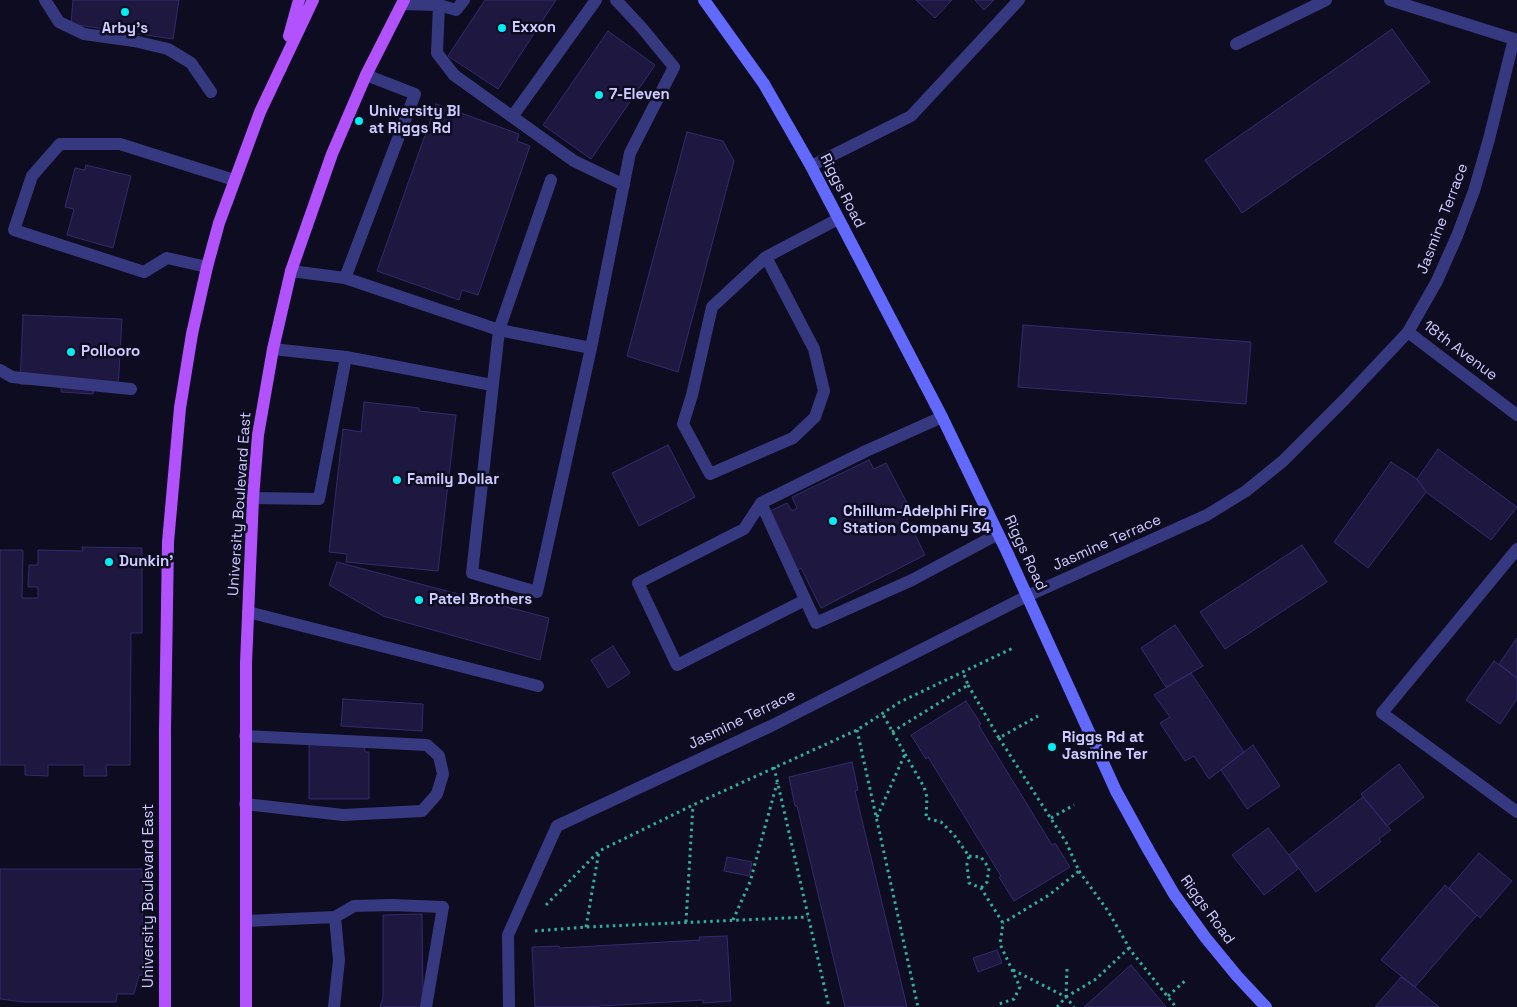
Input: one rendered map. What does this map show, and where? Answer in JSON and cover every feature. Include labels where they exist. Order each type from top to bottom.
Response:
[{"type":"main road","points":[[282,63],[299,0]]},
{"type":"main road","name":"University Boulevard East","points":[[165,1007],[165,730],[168,542],[180,408],[192,334],[219,223],[260,112],[313,0]]},
{"type":"main road","name":"Riggs Road","points":[[704,0],[764,84],[811,166],[942,417],[1027,596],[1116,791],[1174,894],[1215,950],[1266,1007]]},
{"type":"main road","name":"University Boulevard East","points":[[246,1007],[245,736],[248,612],[258,435],[273,349],[291,271],[332,154],[366,75],[403,2]]},
{"type":"street","points":[[45,0],[59,22],[84,34],[134,41],[168,49],[191,63],[212,92]]},
{"type":"street","points":[[403,2],[439,5],[456,10],[464,0]]},
{"type":"street","points":[[512,117],[596,0]]},
{"type":"street","points":[[551,180],[499,330],[472,573],[537,592],[591,348],[630,153],[674,67],[616,0]]},
{"type":"street","points":[[811,166],[911,116],[1019,0]]},
{"type":"street","points":[[1236,44],[1326,0]]},
{"type":"street","name":"Jasmine Terrace","points":[[509,1007],[508,935],[557,826],[773,725],[1027,596],[1207,515],[1246,491],[1283,461],[1408,332],[1437,281],[1474,191],[1514,39],[1390,0]]},
{"type":"street","points":[[439,5],[438,54],[454,75],[574,161],[624,185]]},
{"type":"street","points":[[345,278],[414,94],[366,75]]},
{"type":"street","points":[[207,267],[167,258],[144,272],[14,230],[32,176],[60,144],[120,144],[234,180]]},
{"type":"street","points":[[766,257],[814,349],[824,391],[815,417],[793,438],[710,474],[683,424],[692,395],[712,307],[766,257],[838,219]]},
{"type":"street","points":[[291,271],[345,278],[499,330],[591,348]]},
{"type":"street","name":"18th Avenue","points":[[1408,332],[1517,415]]},
{"type":"street","points":[[273,349],[346,357],[492,385]]},
{"type":"street","points":[[253,498],[319,499],[346,357]]},
{"type":"street","points":[[0,370],[12,377],[131,389]]},
{"type":"street","points":[[805,600],[677,664],[638,583],[744,529],[761,502],[942,417]]},
{"type":"street","points":[[761,502],[816,623],[912,580],[998,534]]},
{"type":"street","points":[[1517,549],[1382,713],[1517,812]]},
{"type":"street","points":[[248,612],[538,686]]},
{"type":"street","points":[[245,736],[427,745],[439,756],[443,774],[437,794],[422,811],[342,815],[245,804]]},
{"type":"street","points":[[246,921],[335,917],[354,906],[443,907],[426,1007]]},
{"type":"street","points":[[334,1007],[339,960],[335,917]]},
{"type":"path","points":[[540,911],[599,851],[774,767],[857,730],[900,702],[1013,648]]},
{"type":"path","points":[[963,672],[968,685],[999,738],[1066,842],[1079,872],[1108,912],[1129,948],[1176,1007]]},
{"type":"path","points":[[892,732],[968,685]]},
{"type":"path","points":[[882,713],[924,787],[927,797],[926,818],[941,822],[954,835],[969,856],[967,864],[969,883],[981,888],[1003,923],[1000,944],[1020,987],[1014,999],[999,1004],[998,1007]]},
{"type":"path","points":[[999,738],[1038,716]]},
{"type":"path","points":[[857,730],[918,1007]]},
{"type":"path","points":[[876,818],[905,754]]},
{"type":"path","points":[[774,767],[829,1007]]},
{"type":"path","points":[[733,920],[750,882],[778,781]]},
{"type":"path","points":[[686,922],[693,805]]},
{"type":"path","points":[[1051,818],[1074,805]]},
{"type":"path","points":[[586,927],[599,851]]},
{"type":"path","points":[[969,856],[981,857],[989,868],[987,882],[981,888]]},
{"type":"path","points":[[1003,923],[1049,895],[1079,872]]},
{"type":"path","points":[[535,931],[808,916]]},
{"type":"path","points":[[531,940],[537,924]]},
{"type":"path","points":[[1057,1007],[1066,997],[1096,979],[1129,948]]},
{"type":"path","points":[[1066,997],[1067,969]]},
{"type":"path","points":[[1012,970],[1066,997],[1074,1007]]},
{"type":"path","points":[[1168,996],[1186,980]]},
{"type":"building","name":"Arby's","points":[[73,0],[179,0],[173,39],[71,24]]},
{"type":"building","name":"Exxon","points":[[485,0],[556,0],[498,89],[448,56]]},
{"type":"building","points":[[916,0],[952,0],[935,18]]},
{"type":"building","points":[[975,0],[994,0],[984,10]]},
{"type":"building","points":[[1392,29],[1430,82],[1242,213],[1205,160]]},
{"type":"building","name":"7-Eleven","points":[[608,31],[655,65],[591,159],[543,125]]},
{"type":"building","points":[[436,104],[519,134],[517,141],[530,146],[478,295],[462,290],[459,300],[377,271]]},
{"type":"building","points":[[687,132],[723,141],[734,161],[678,372],[627,356]]},
{"type":"building","points":[[86,165],[131,176],[113,248],[67,235],[74,209],[65,207],[75,168],[85,170]]},
{"type":"building","name":"Pollooro","points":[[23,315],[122,319],[118,389],[94,388],[93,394],[61,392],[61,385],[20,384]]},
{"type":"building","points":[[1023,325],[1251,342],[1246,404],[1018,387]]},
{"type":"building","points":[[364,402],[419,408],[419,411],[456,415],[438,571],[346,562],[347,554],[329,552],[343,429],[361,432]]},
{"type":"building","points":[[668,445],[695,497],[639,526],[612,473]]},
{"type":"building","points":[[1438,449],[1517,507],[1491,540],[1426,492],[1417,479]]},
{"type":"building","points":[[869,460],[874,469],[886,463],[907,503],[901,506],[925,555],[821,608],[801,568],[798,570],[764,514],[787,503],[792,511],[797,508],[792,497]]},
{"type":"building","points":[[1391,462],[1417,479],[1426,492],[1368,568],[1334,542]]},
{"type":"building","points":[[1302,545],[1327,582],[1225,649],[1200,612]]},
{"type":"building","points":[[82,547],[142,548],[142,633],[131,633],[130,765],[106,765],[107,776],[84,776],[84,765],[48,765],[48,776],[25,775],[25,765],[0,765],[0,550],[23,550],[22,598],[38,598],[38,587],[28,587],[29,565],[38,565],[38,550],[83,551]]},
{"type":"building","name":"Patel Brothers","points":[[337,562],[549,618],[540,660],[383,616],[329,585]]},
{"type":"building","points":[[1175,625],[1203,666],[1166,687],[1141,648]]},
{"type":"building","points":[[1517,638],[1517,678],[1499,664]]},
{"type":"building","points":[[613,646],[630,673],[608,688],[591,660]]},
{"type":"building","points":[[1494,661],[1517,678],[1517,699],[1500,724],[1466,700]]},
{"type":"building","points":[[1191,673],[1244,752],[1209,779],[1194,756],[1185,761],[1160,723],[1170,717],[1154,695]]},
{"type":"building","points":[[343,699],[423,704],[422,731],[341,726]]},
{"type":"building","points":[[966,701],[981,724],[979,726],[1052,845],[1055,843],[1070,867],[1014,901],[999,877],[1001,876],[928,757],[926,759],[911,735]]},
{"type":"building","points":[[364,743],[365,752],[369,752],[369,799],[309,799],[309,744]]},
{"type":"building","points":[[1253,745],[1280,786],[1247,809],[1221,770]]},
{"type":"building","points":[[852,762],[858,790],[855,791],[907,1007],[845,1007],[797,806],[795,806],[789,777]]},
{"type":"building","points":[[1399,764],[1424,797],[1387,826],[1361,794]]},
{"type":"building","points":[[1363,797],[1391,830],[1379,839],[1381,842],[1316,892],[1289,855]]},
{"type":"building","points":[[1268,828],[1298,869],[1264,895],[1232,855]]},
{"type":"building","points":[[1479,853],[1512,881],[1480,918],[1449,888]]},
{"type":"building","points":[[727,857],[752,862],[749,876],[724,871]]},
{"type":"building","points":[[0,869],[142,869],[143,975],[139,975],[134,994],[117,994],[116,1002],[24,1002],[0,999]]},
{"type":"building","points":[[1445,885],[1477,915],[1415,987],[1381,960]]},
{"type":"building","points":[[422,914],[423,999],[421,1007],[380,1007],[383,998],[383,915]]},
{"type":"building","points":[[727,936],[731,1001],[703,1003],[703,1000],[585,1007],[535,1007],[532,947],[559,946],[560,948],[700,940],[699,937]]},
{"type":"building","points":[[997,950],[1002,963],[978,972],[973,958]]},
{"type":"building","points":[[1131,965],[1166,1007],[1084,1007]]},
{"type":"building","points":[[1401,977],[1415,987],[1439,1007],[1375,1007]]},
{"type":"place","name":"Arby's","points":[[125,12]]},
{"type":"place","name":"Exxon","points":[[502,28]]},
{"type":"place","name":"7-Eleven","points":[[599,95]]},
{"type":"place","name":"University Bl at Riggs Rd","points":[[359,121]]},
{"type":"place","name":"Pollooro","points":[[71,352]]},
{"type":"place","name":"Family Dollar","points":[[397,480]]},
{"type":"place","name":"Chillum-Adelphi Fire Station Company 34","points":[[833,521]]},
{"type":"place","name":"Dunkin'","points":[[109,562]]},
{"type":"place","name":"Patel Brothers","points":[[419,600]]},
{"type":"place","name":"Riggs Rd at Jasmine Ter","points":[[1052,747]]}]
